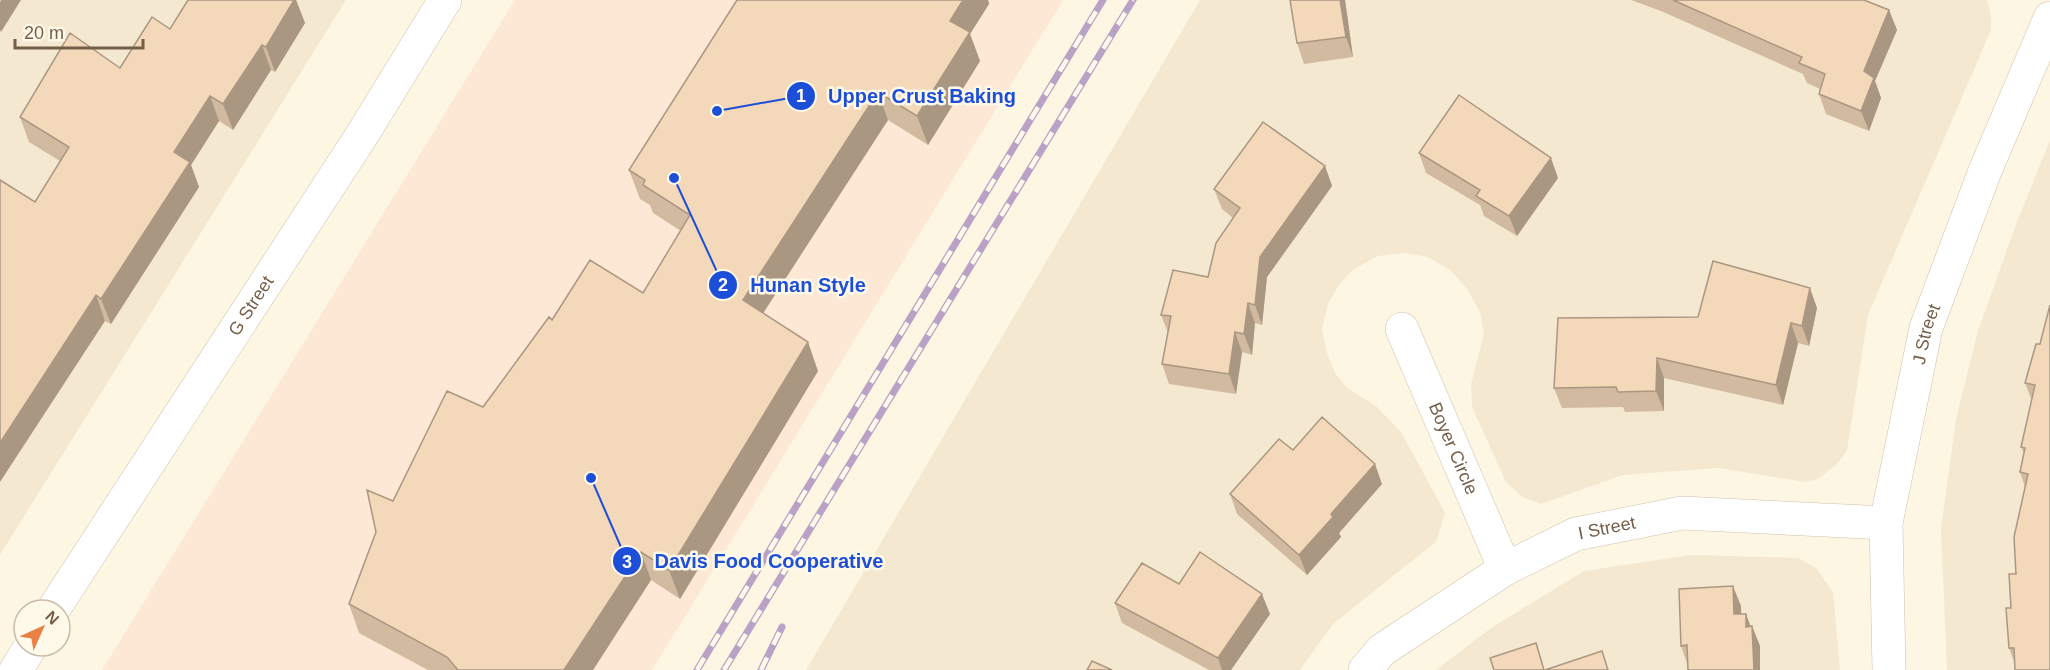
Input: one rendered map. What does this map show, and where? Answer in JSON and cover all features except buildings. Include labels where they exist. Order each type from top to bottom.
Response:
[{"type":"street","name":"G Street","points":[[61,598],[355,145],[445,0]]},
{"type":"street","name":"J Street","points":[[1889,670],[1886,523],[1926,328],[1984,171],[2050,18]]},
{"type":"street","name":"Boyer Circle","points":[[1402,329],[1505,569]]},
{"type":"street","name":"I Street","points":[[1365,670],[1382,650],[1505,569],[1576,534],[1682,513],[1886,523]]},
{"type":"shaded area","points":[[0,0],[346,0],[0,555]]},
{"type":"shaded area","points":[[515,0],[1063,0],[652,670],[102,670]]},
{"type":"shaded area","points":[[1200,0],[1987,0],[1991,16],[1991,30],[1868,315],[1847,450],[1838,463],[1818,479],[1805,482],[1718,468],[1623,475],[1541,504],[1522,497],[1506,482],[1472,407],[1471,384],[1484,334],[1480,312],[1467,289],[1451,271],[1428,257],[1405,253],[1378,256],[1353,270],[1338,286],[1328,304],[1322,329],[1327,353],[1335,373],[1347,388],[1376,406],[1401,432],[1445,513],[1436,542],[1333,624],[1300,670],[806,670]]},
{"type":"shaded area","points":[[2050,140],[2050,670],[1947,670],[1941,529],[1956,419],[1978,331],[2015,227]]},
{"type":"shaded area","points":[[1691,555],[1798,558],[1816,568],[1833,592],[1840,670],[1436,670],[1491,628],[1584,571]]},
{"type":"railway","points":[[697,670],[1103,0]]},
{"type":"railway","points":[[724,670],[1133,0]]},
{"type":"railway","points":[[761,670],[782,627]]},
{"type":"place","name":"Upper Crust Baking","points":[[717,111]]},
{"type":"place","name":"Hunan Style","points":[[674,178]]},
{"type":"place","name":"Davis Food Cooperative","points":[[591,478]]}]
